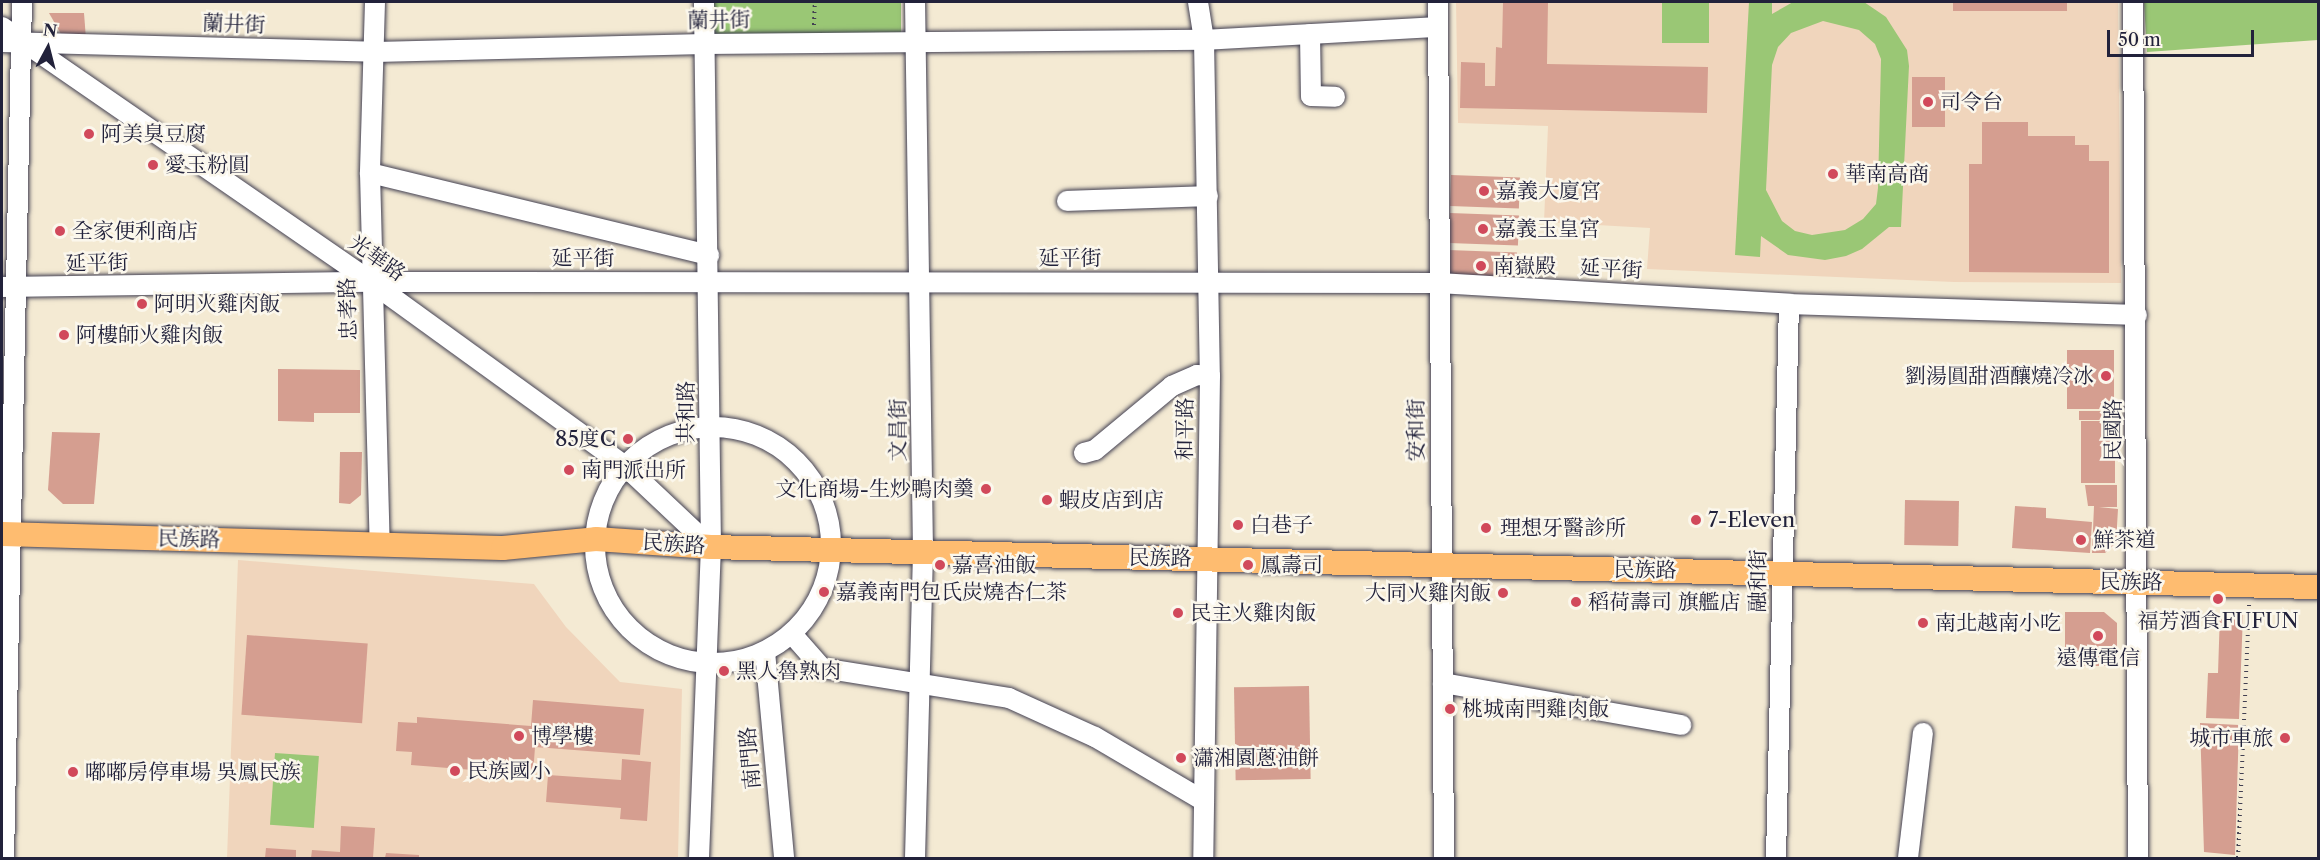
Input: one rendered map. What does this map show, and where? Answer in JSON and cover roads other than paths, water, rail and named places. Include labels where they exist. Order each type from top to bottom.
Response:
[{"type":"main road","name":"民族路","points":[[6,534],[503,548],[596,539],[711,547],[2319,587]]},
{"type":"street","points":[[4,858],[9,287],[22,42],[22,2]]},
{"type":"street","name":"忠孝路","points":[[375,2],[370,173],[371,282],[380,543]]},
{"type":"street","name":"共和路","points":[[699,858],[704,663],[711,547],[710,255],[704,2]]},
{"type":"street","name":"文昌街","points":[[915,2],[921,281],[923,552],[915,858]]},
{"type":"street","name":"和平路","points":[[1197,2],[1204,40],[1210,376],[1203,858]]},
{"type":"street","name":"安和街","points":[[1438,2],[1439,565],[1443,683],[1444,858]]},
{"type":"street","name":"民國路","points":[[2133,2],[2137,315],[2138,858]]},
{"type":"street","name":"光華路","points":[[2,27],[371,282],[624,465],[711,547]]},
{"type":"street","name":"蘭井街","points":[[2,42],[375,52],[705,44],[1204,40],[1438,27]]},
{"type":"street","points":[[1310,34],[1311,96],[1335,97]]},
{"type":"street","points":[[370,173],[710,255]]},
{"type":"street","points":[[1067,201],[1208,196]]},
{"type":"street","name":"延平街","points":[[9,287],[371,282],[1440,283],[1789,304],[2137,315]]},
{"type":"street","name":"融和街","points":[[1776,858],[1789,304]]},
{"type":"street","points":[[1084,453],[1095,450],[1172,386],[1197,375],[1210,376]]},
{"type":"street","points":[[710,426],[747,430],[781,446],[808,472],[826,505],[830,550],[829,576],[815,608],[792,634],[765,652],[735,662],[704,663],[668,654],[636,635],[612,607],[597,573],[596,539],[599,510],[624,465],[649,444],[668,435],[710,426]]},
{"type":"street","points":[[792,634],[822,668],[1009,698],[1095,736],[1204,801]]},
{"type":"street","name":"南門路","points":[[765,652],[784,858]]},
{"type":"street","points":[[1443,683],[1681,725]]},
{"type":"street","points":[[1908,858],[1923,733]]},
{"type":"place","name":"司令台","points":[[1928,102]]},
{"type":"place","name":"阿美臭豆腐","points":[[89,134]]},
{"type":"place","name":"愛玉粉圓","points":[[153,165]]},
{"type":"place","name":"華南高商","points":[[1833,174]]},
{"type":"place","name":"嘉義大廈宮","points":[[1484,191]]},
{"type":"place","name":"嘉義玉皇宮","points":[[1483,229]]},
{"type":"place","name":"全家便利商店","points":[[60,231]]},
{"type":"place","name":"南嶽殿","points":[[1481,266]]},
{"type":"place","name":"阿明火雞肉飯","points":[[142,304]]},
{"type":"place","name":"阿樓師火雞肉飯","points":[[64,335]]},
{"type":"place","name":"劉湯圓甜酒釀燒冷冰","points":[[2106,376]]},
{"type":"place","name":"85度C","points":[[628,439]]},
{"type":"place","name":"南門派出所","points":[[569,470]]},
{"type":"place","name":"文化商場-生炒鴨肉羹","points":[[986,489]]},
{"type":"place","name":"蝦皮店到店","points":[[1047,500]]},
{"type":"place","name":"7-Eleven","points":[[1696,520]]},
{"type":"place","name":"白巷子","points":[[1238,525]]},
{"type":"place","name":"理想牙醫診所","points":[[1486,528]]},
{"type":"place","name":"鮮茶道","points":[[2081,540]]},
{"type":"place","name":"嘉喜油飯","points":[[940,565]]},
{"type":"place","name":"鳳壽司","points":[[1248,565]]},
{"type":"place","name":"嘉義南門包氏炭燒杏仁茶","points":[[824,592]]},
{"type":"place","name":"大同火雞肉飯","points":[[1503,593]]},
{"type":"place","name":"福芳酒食FUFUN","points":[[2218,599]]},
{"type":"place","name":"稻荷壽司 旗艦店","points":[[1576,602]]},
{"type":"place","name":"民主火雞肉飯","points":[[1178,613]]},
{"type":"place","name":"南北越南小吃","points":[[1923,623]]},
{"type":"place","name":"遠傳電信","points":[[2098,636]]},
{"type":"place","name":"黑人魯熟肉","points":[[724,671]]},
{"type":"place","name":"桃城南門雞肉飯","points":[[1450,709]]},
{"type":"place","name":"博學樓","points":[[519,736]]},
{"type":"place","name":"城市車旅","points":[[2285,738]]},
{"type":"place","name":"瀟湘園蔥油餅","points":[[1181,758]]},
{"type":"place","name":"民族國小","points":[[455,771]]},
{"type":"place","name":"嘟嘟房停車場 吳鳳民族","points":[[73,772]]}]
